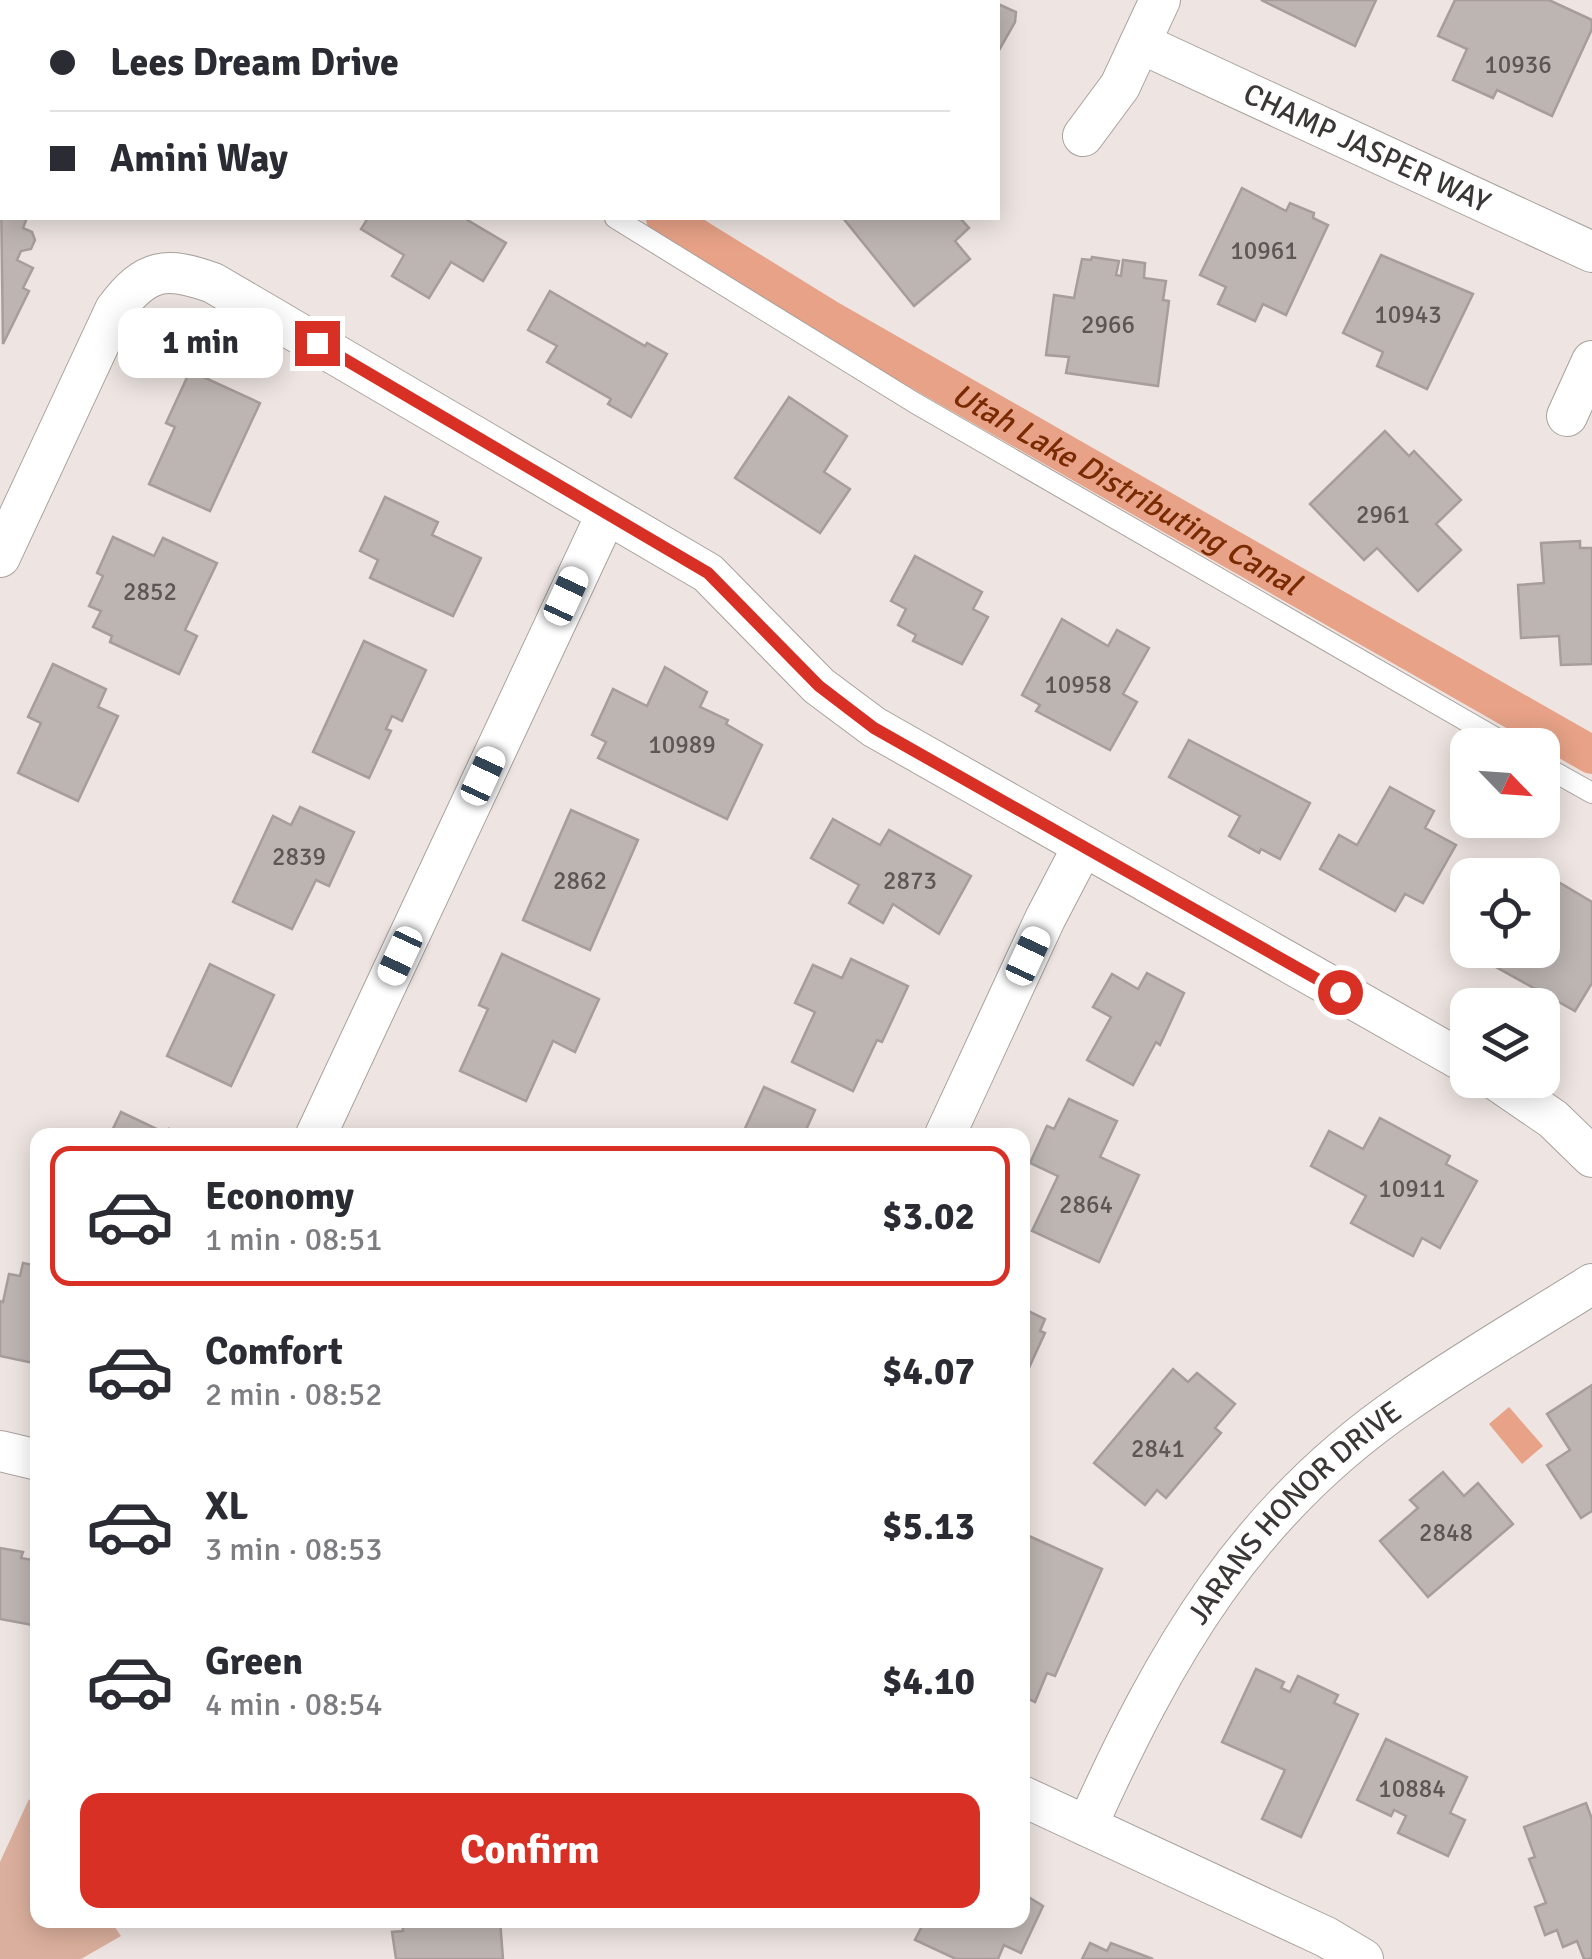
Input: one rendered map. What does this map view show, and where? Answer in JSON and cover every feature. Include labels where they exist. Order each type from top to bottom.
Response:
[{"type":"street","points":[[1083,136],[1120,86],[1160,0]]},
{"type":"street","name":"CHAMP JASPER WAY","points":[[1140,43],[1592,252]]},
{"type":"street","points":[[0,557],[115,310],[133,286],[157,272],[186,274],[213,283],[708,573],[839,704],[874,728],[1450,1054]]},
{"type":"street","points":[[1568,416],[1592,362]]},
{"type":"street","points":[[319,1128],[606,515]]},
{"type":"street","points":[[948,1128],[1083,846]]},
{"type":"street","points":[[1522,1098],[1552,1119],[1592,1157]]},
{"type":"street","name":"JARANS HONOR DRIVE","points":[[1087,1826],[1176,1645],[1207,1598],[1278,1512],[1318,1472],[1404,1402],[1592,1284]]},
{"type":"street","points":[[0,1451],[30,1458]]},
{"type":"street","points":[[1030,1800],[1326,1937],[1363,1959]]},
{"type":"lane","points":[[618,220],[915,402],[1479,728]]},
{"type":"lane","points":[[1560,775],[1592,794]]},
{"type":"shaded area","points":[[1509,1407],[1543,1446],[1522,1464],[1489,1424]]},
{"type":"shaded area","points":[[29,1799],[30,1928],[116,1928],[121,1936],[81,1959],[0,1959],[0,1862]]},
{"type":"building","points":[[1261,0],[1376,0],[1355,46]]},
{"type":"building","points":[[1455,0],[1549,0],[1592,20],[1592,29],[1552,116],[1497,90],[1493,98],[1453,80],[1467,49],[1438,36]]},
{"type":"building","points":[[1000,5],[1016,12],[1015,22],[1000,48]]},
{"type":"building","points":[[1242,188],[1286,211],[1290,203],[1314,213],[1313,218],[1328,225],[1286,315],[1263,304],[1255,321],[1218,304],[1226,287],[1200,275]]},
{"type":"building","points":[[1,220],[26,220],[23,228],[32,232],[35,240],[31,249],[21,251],[17,260],[33,268],[23,288],[29,291],[3,344]]},
{"type":"building","points":[[367,220],[467,220],[506,243],[483,281],[451,262],[429,298],[392,276],[404,255],[361,229]]},
{"type":"building","points":[[845,220],[962,220],[969,228],[955,241],[970,259],[914,306]]},
{"type":"building","points":[[1381,255],[1473,294],[1427,389],[1377,366],[1383,352],[1343,333]]},
{"type":"building","points":[[1082,259],[1119,261],[1116,275],[1121,276],[1123,260],[1145,263],[1144,278],[1166,281],[1163,300],[1169,301],[1158,386],[1066,373],[1069,357],[1046,355],[1054,295],[1074,298]]},
{"type":"building","points":[[550,291],[645,346],[647,343],[667,354],[631,417],[608,404],[611,399],[547,362],[557,346],[528,330]]},
{"type":"building","points":[[190,371],[260,403],[210,511],[149,484],[175,427],[166,423]]},
{"type":"building","points":[[789,397],[847,436],[824,472],[850,489],[820,533],[735,478]]},
{"type":"building","points":[[1385,431],[1409,456],[1414,451],[1461,500],[1436,524],[1461,550],[1418,591],[1377,548],[1364,560],[1310,504]]},
{"type":"building","points":[[385,497],[438,522],[432,535],[481,558],[453,616],[370,578],[378,560],[360,551]]},
{"type":"building","points":[[113,537],[154,556],[163,538],[217,563],[185,630],[197,636],[179,674],[110,642],[112,636],[93,627],[101,611],[89,606],[103,576],[97,573]]},
{"type":"building","points":[[1580,541],[1580,548],[1592,548],[1592,664],[1561,665],[1559,636],[1521,638],[1518,585],[1544,583],[1541,543]]},
{"type":"building","points":[[915,556],[982,592],[973,609],[988,617],[962,664],[913,641],[916,635],[898,625],[906,609],[891,601]]},
{"type":"building","points":[[1062,619],[1108,646],[1117,630],[1149,648],[1123,694],[1137,702],[1110,750],[1036,711],[1040,705],[1022,695]]},
{"type":"building","points":[[364,641],[426,670],[402,721],[392,716],[386,729],[391,731],[369,778],[313,752]]},
{"type":"building","points":[[53,664],[106,689],[98,707],[118,716],[78,801],[18,773],[41,723],[28,717]]},
{"type":"building","points":[[665,667],[707,692],[700,707],[728,720],[726,724],[762,745],[727,819],[598,758],[606,742],[592,735],[613,689],[647,706]]},
{"type":"building","points":[[1189,740],[1310,803],[1280,859],[1261,849],[1259,853],[1229,836],[1240,816],[1169,777]]},
{"type":"building","points":[[1390,787],[1434,811],[1425,828],[1456,845],[1423,903],[1405,894],[1395,911],[1320,869],[1339,835],[1357,845]]},
{"type":"building","points":[[300,807],[354,832],[329,886],[316,880],[292,929],[233,902],[273,816],[291,825]]},
{"type":"building","points":[[571,810],[638,840],[590,950],[523,920]]},
{"type":"building","points":[[833,819],[880,845],[889,830],[971,876],[939,934],[893,904],[883,923],[849,903],[859,885],[811,858]]},
{"type":"building","points":[[1560,883],[1592,902],[1592,983],[1575,1011],[1560,1003],[1560,988],[1534,988],[1498,968],[1560,968]]},
{"type":"building","points":[[502,954],[599,999],[575,1052],[553,1041],[526,1101],[460,1071],[488,1009],[479,1005]]},
{"type":"building","points":[[851,959],[908,986],[853,1091],[792,1062],[815,1012],[795,1003],[813,965],[842,978]]},
{"type":"building","points":[[210,964],[274,995],[231,1086],[167,1056]]},
{"type":"building","points":[[1147,973],[1184,993],[1160,1045],[1156,1042],[1133,1085],[1087,1060],[1111,1017],[1093,1007],[1112,974],[1138,989]]},
{"type":"building","points":[[764,1087],[815,1110],[807,1128],[745,1128]]},
{"type":"building","points":[[1069,1099],[1117,1121],[1100,1157],[1139,1175],[1099,1262],[1032,1231],[1058,1176],[1030,1163],[1047,1126],[1054,1129]]},
{"type":"building","points":[[121,1112],[154,1128],[113,1128]]},
{"type":"building","points":[[1380,1118],[1450,1156],[1446,1164],[1477,1181],[1440,1248],[1422,1238],[1413,1256],[1351,1223],[1366,1196],[1311,1166],[1329,1131],[1363,1149]]},
{"type":"building","points":[[23,1263],[30,1264],[30,1362],[0,1356],[0,1301],[3,1302],[9,1274],[20,1276]]},
{"type":"building","points":[[1030,1312],[1045,1319],[1040,1331],[1045,1333],[1030,1366]]},
{"type":"building","points":[[1173,1369],[1188,1382],[1197,1373],[1235,1404],[1215,1428],[1221,1433],[1166,1498],[1157,1490],[1145,1505],[1094,1463]]},
{"type":"building","points":[[1592,1385],[1592,1511],[1581,1518],[1547,1465],[1570,1450],[1547,1414]]},
{"type":"building","points":[[1443,1472],[1464,1496],[1478,1483],[1513,1524],[1428,1597],[1380,1541],[1418,1508],[1410,1500]]},
{"type":"building","points":[[1030,1536],[1102,1569],[1055,1676],[1047,1673],[1035,1702],[1030,1700]]},
{"type":"building","points":[[0,1548],[23,1552],[21,1558],[30,1560],[30,1625],[0,1619]]},
{"type":"building","points":[[1256,1669],[1284,1682],[1281,1688],[1290,1692],[1298,1676],[1338,1695],[1334,1703],[1358,1714],[1301,1837],[1262,1819],[1285,1770],[1222,1742]]},
{"type":"building","points":[[1386,1739],[1467,1777],[1450,1813],[1465,1820],[1448,1856],[1398,1833],[1406,1816],[1394,1810],[1391,1816],[1357,1800]]},
{"type":"building","points":[[1586,1803],[1592,1819],[1592,1958],[1584,1959],[1577,1941],[1563,1947],[1557,1930],[1545,1935],[1535,1907],[1546,1903],[1529,1859],[1535,1857],[1524,1827]]},
{"type":"building","points":[[1030,1898],[1043,1906],[1021,1953],[1004,1945],[998,1959],[956,1959],[915,1940],[921,1928],[1030,1928]]},
{"type":"building","points":[[403,1928],[501,1928],[503,1959],[396,1959],[392,1932]]},
{"type":"building","points":[[1090,1943],[1107,1951],[1111,1943],[1153,1959],[1082,1959]]},
{"type":"waterway","name":"Utah Lake Distributing Canal","points":[[668,220],[827,318],[1592,755]]},
{"type":"route","points":[[317,343],[708,573],[799,668],[839,704],[874,728],[1340,992]]}]
